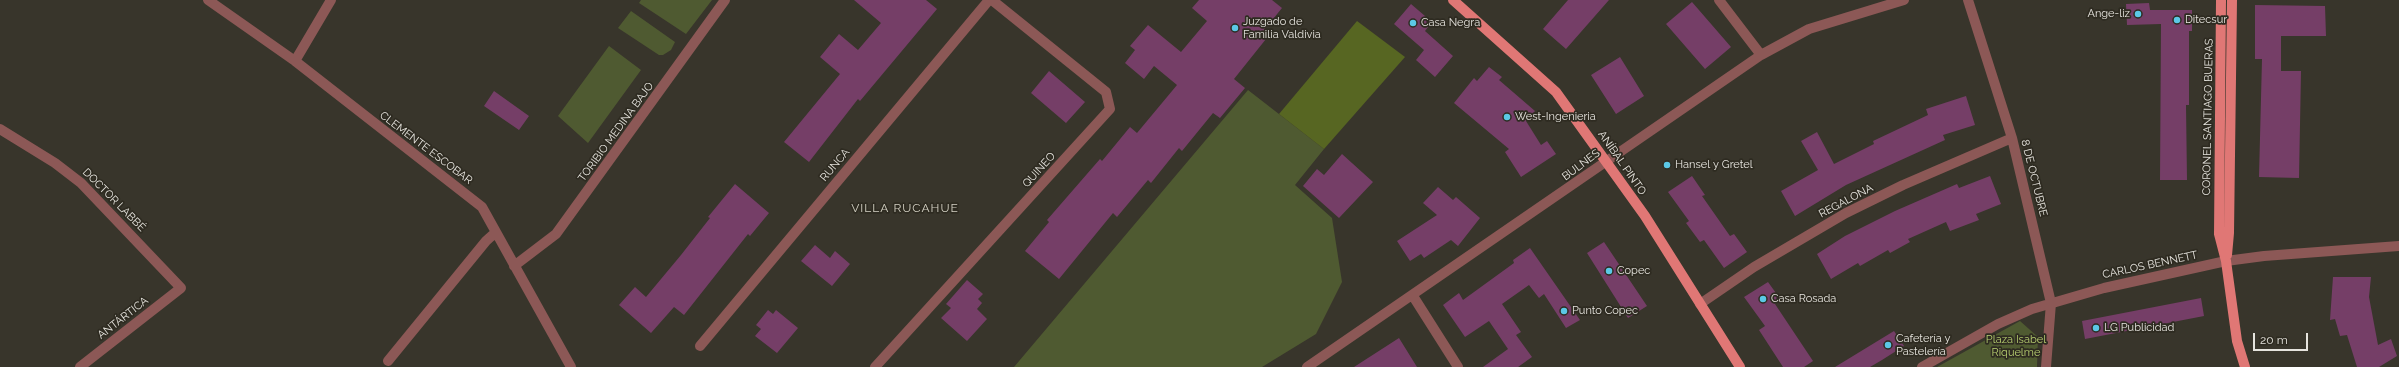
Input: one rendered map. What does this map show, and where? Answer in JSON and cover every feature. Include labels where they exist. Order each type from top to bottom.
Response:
[{"type":"main road","name":"ANÍBAL PINTO","points":[[1453,0],[1556,92],[1645,216],[1740,367]]},
{"type":"main road","name":"CORONEL SANTIAGO BUERAS","points":[[2222,0],[2218,234],[2226,261]]},
{"type":"main road","name":"CORONEL SANTIAGO BUERAS","points":[[2226,261],[2229,233],[2232,0]]},
{"type":"main road","points":[[2226,261],[2237,341],[2245,367]]},
{"type":"street","name":"CLEMENTE ESCOBAR","points":[[208,0],[295,61],[360,113],[465,192],[482,207],[571,367]]},
{"type":"street","points":[[295,61],[331,0]]},
{"type":"street","name":"TORIBIO MEDINA BAJO","points":[[514,266],[556,234],[725,0]]},
{"type":"street","name":"RUNCA","points":[[700,346],[991,0]]},
{"type":"street","name":"QUINEO","points":[[875,367],[1110,109],[1106,92],[991,0]]},
{"type":"street","points":[[1719,0],[1761,55]]},
{"type":"street","name":"BULNES","points":[[1307,367],[1556,198],[1606,160],[1761,55],[1809,29],[1904,0]]},
{"type":"street","name":"8 DE OCTUBRE","points":[[1968,0],[2012,138],[2051,303],[2046,367]]},
{"type":"street","name":"DOCTOR LABBÉ","points":[[0,128],[55,163],[81,183],[181,288]]},
{"type":"street","name":"REGALONA","points":[[1700,304],[1754,267],[1846,213],[1903,185],[2012,138]]},
{"type":"street","points":[[388,361],[486,241],[496,232]]},
{"type":"street","name":"CARLOS BENNETT","points":[[1922,367],[1998,324],[2051,303],[2104,288],[2226,261],[2264,256],[2399,246]]},
{"type":"street","name":"ANTÁRTICA","points":[[80,367],[181,288]]},
{"type":"street","points":[[1413,296],[1458,367]]},
{"type":"green space","points":[[641,0],[712,0],[686,34],[639,3]]},
{"type":"green space","points":[[631,11],[675,42],[671,50],[663,55],[659,55],[618,28]]},
{"type":"green space","points":[[1357,21],[1405,57],[1324,149],[1279,114]]},
{"type":"green space","points":[[609,46],[641,70],[588,143],[558,116]]},
{"type":"green space","points":[[1248,90],[1324,149],[1295,185],[1332,218],[1342,282],[1316,334],[1262,367],[1014,367]]},
{"type":"green space","name":"Plaza Isabel Riquelme","points":[[2020,321],[2038,337],[2037,367],[1937,367]]},
{"type":"building","points":[[854,0],[926,0],[937,9],[860,101],[858,99],[809,162],[784,142],[840,74],[820,57],[839,34],[858,50],[881,23]]},
{"type":"building","points":[[1199,0],[1272,0],[1282,8],[1260,35],[1266,39],[1234,79],[1245,88],[1220,118],[1213,113],[1182,151],[1179,148],[1151,183],[1148,180],[1117,217],[1113,213],[1059,279],[1025,251],[1049,222],[1047,220],[1100,159],[1102,161],[1130,127],[1137,133],[1177,85],[1154,66],[1144,79],[1125,63],[1135,50],[1130,46],[1148,25],[1181,52],[1207,21],[1192,8]]},
{"type":"building","points":[[1568,0],[1609,0],[1566,49],[1543,29]]},
{"type":"building","points":[[1692,2],[1731,47],[1705,69],[1666,24]]},
{"type":"building","points":[[2149,3],[2150,10],[2192,10],[2192,31],[2189,31],[2189,105],[2186,105],[2187,180],[2160,180],[2161,24],[2127,25],[2126,4]]},
{"type":"building","points":[[1411,4],[1432,22],[1425,31],[1453,56],[1435,77],[1416,60],[1424,50],[1394,24]]},
{"type":"building","points":[[2255,5],[2325,6],[2326,36],[2281,36],[2281,71],[2301,71],[2299,178],[2259,177],[2262,59],[2255,59]]},
{"type":"building","points":[[1620,57],[1644,96],[1616,114],[1591,75]]},
{"type":"building","points":[[1489,67],[1502,77],[1499,80],[1535,111],[1526,121],[1541,145],[1547,141],[1556,154],[1521,177],[1505,152],[1509,149],[1454,103],[1474,78],[1477,81]]},
{"type":"building","points":[[1049,71],[1085,102],[1066,123],[1031,93]]},
{"type":"building","points":[[494,91],[529,116],[519,130],[484,106]]},
{"type":"building","points":[[1966,96],[1975,125],[1943,135],[1945,140],[1846,185],[1795,216],[1781,191],[1818,170],[1801,141],[1817,132],[1834,164],[1874,144],[1873,141],[1928,115],[1926,109]]},
{"type":"building","points":[[1342,154],[1373,182],[1339,218],[1303,186],[1317,169],[1324,175]]},
{"type":"building","points":[[1692,176],[1705,195],[1702,196],[1730,236],[1734,234],[1747,252],[1724,268],[1704,240],[1700,242],[1686,223],[1689,221],[1668,192]]},
{"type":"building","points":[[1990,176],[2001,204],[1976,214],[1979,220],[1950,231],[1946,222],[1908,239],[1910,242],[1890,253],[1888,250],[1860,266],[1858,263],[1831,279],[1817,254],[1845,236],[1895,211],[1957,184],[1959,188]]},
{"type":"building","points":[[735,184],[769,213],[750,236],[748,234],[684,315],[674,307],[651,333],[619,305],[635,287],[646,297],[681,255],[710,218],[708,217]]},
{"type":"building","points":[[1438,187],[1453,200],[1456,197],[1480,218],[1458,246],[1451,240],[1424,258],[1421,254],[1410,261],[1397,241],[1437,215],[1423,203]]},
{"type":"building","points":[[1604,242],[1647,306],[1628,318],[1587,253]]},
{"type":"building","points":[[815,245],[830,258],[835,251],[850,264],[832,286],[801,261]]},
{"type":"building","points":[[1530,248],[1580,320],[1566,328],[1544,294],[1539,298],[1529,285],[1502,304],[1521,332],[1516,335],[1532,357],[1518,367],[1483,367],[1508,349],[1489,321],[1465,337],[1443,305],[1459,293],[1463,300],[1514,263],[1513,260]]},
{"type":"building","points":[[2333,277],[2371,277],[2369,297],[2378,345],[2391,339],[2397,356],[2379,367],[2357,367],[2347,335],[2340,336],[2335,319],[2330,320]]},
{"type":"building","points":[[967,280],[983,294],[978,299],[982,303],[977,309],[987,319],[967,341],[941,318],[951,308],[946,304]]},
{"type":"building","points":[[1768,282],[1781,300],[1775,304],[1813,361],[1804,367],[1783,367],[1759,330],[1765,326],[1744,297]]},
{"type":"building","points":[[2201,298],[2204,316],[2085,339],[2082,321]]},
{"type":"building","points":[[768,310],[773,314],[776,310],[798,328],[777,353],[755,336],[761,329],[756,325]]},
{"type":"building","points":[[1894,331],[1904,346],[1882,360],[1870,367],[1835,367]]},
{"type":"building","points":[[1399,338],[1417,367],[1354,367]]},
{"type":"place","name":"Ange-liz","points":[[2138,14]]},
{"type":"place","name":"Ditecsur","points":[[2177,20]]},
{"type":"place","name":"Casa Negra","points":[[1413,23]]},
{"type":"place","name":"Juzgado de Familia Valdivia","points":[[1235,28]]},
{"type":"place","name":"West-Ingenieria","points":[[1507,117]]},
{"type":"place","name":"Hansel y Gretel","points":[[1667,165]]},
{"type":"place","name":"Copec","points":[[1609,271]]},
{"type":"place","name":"Casa Rosada","points":[[1763,299]]},
{"type":"place","name":"Punto Copec","points":[[1564,311]]},
{"type":"place","name":"LG Publicidad","points":[[2096,328]]},
{"type":"place","name":"Cafetería y Pastelería","points":[[1888,345]]},
{"type":"district","name":"VILLA RUCAHUE","points":[[905,208]]}]
